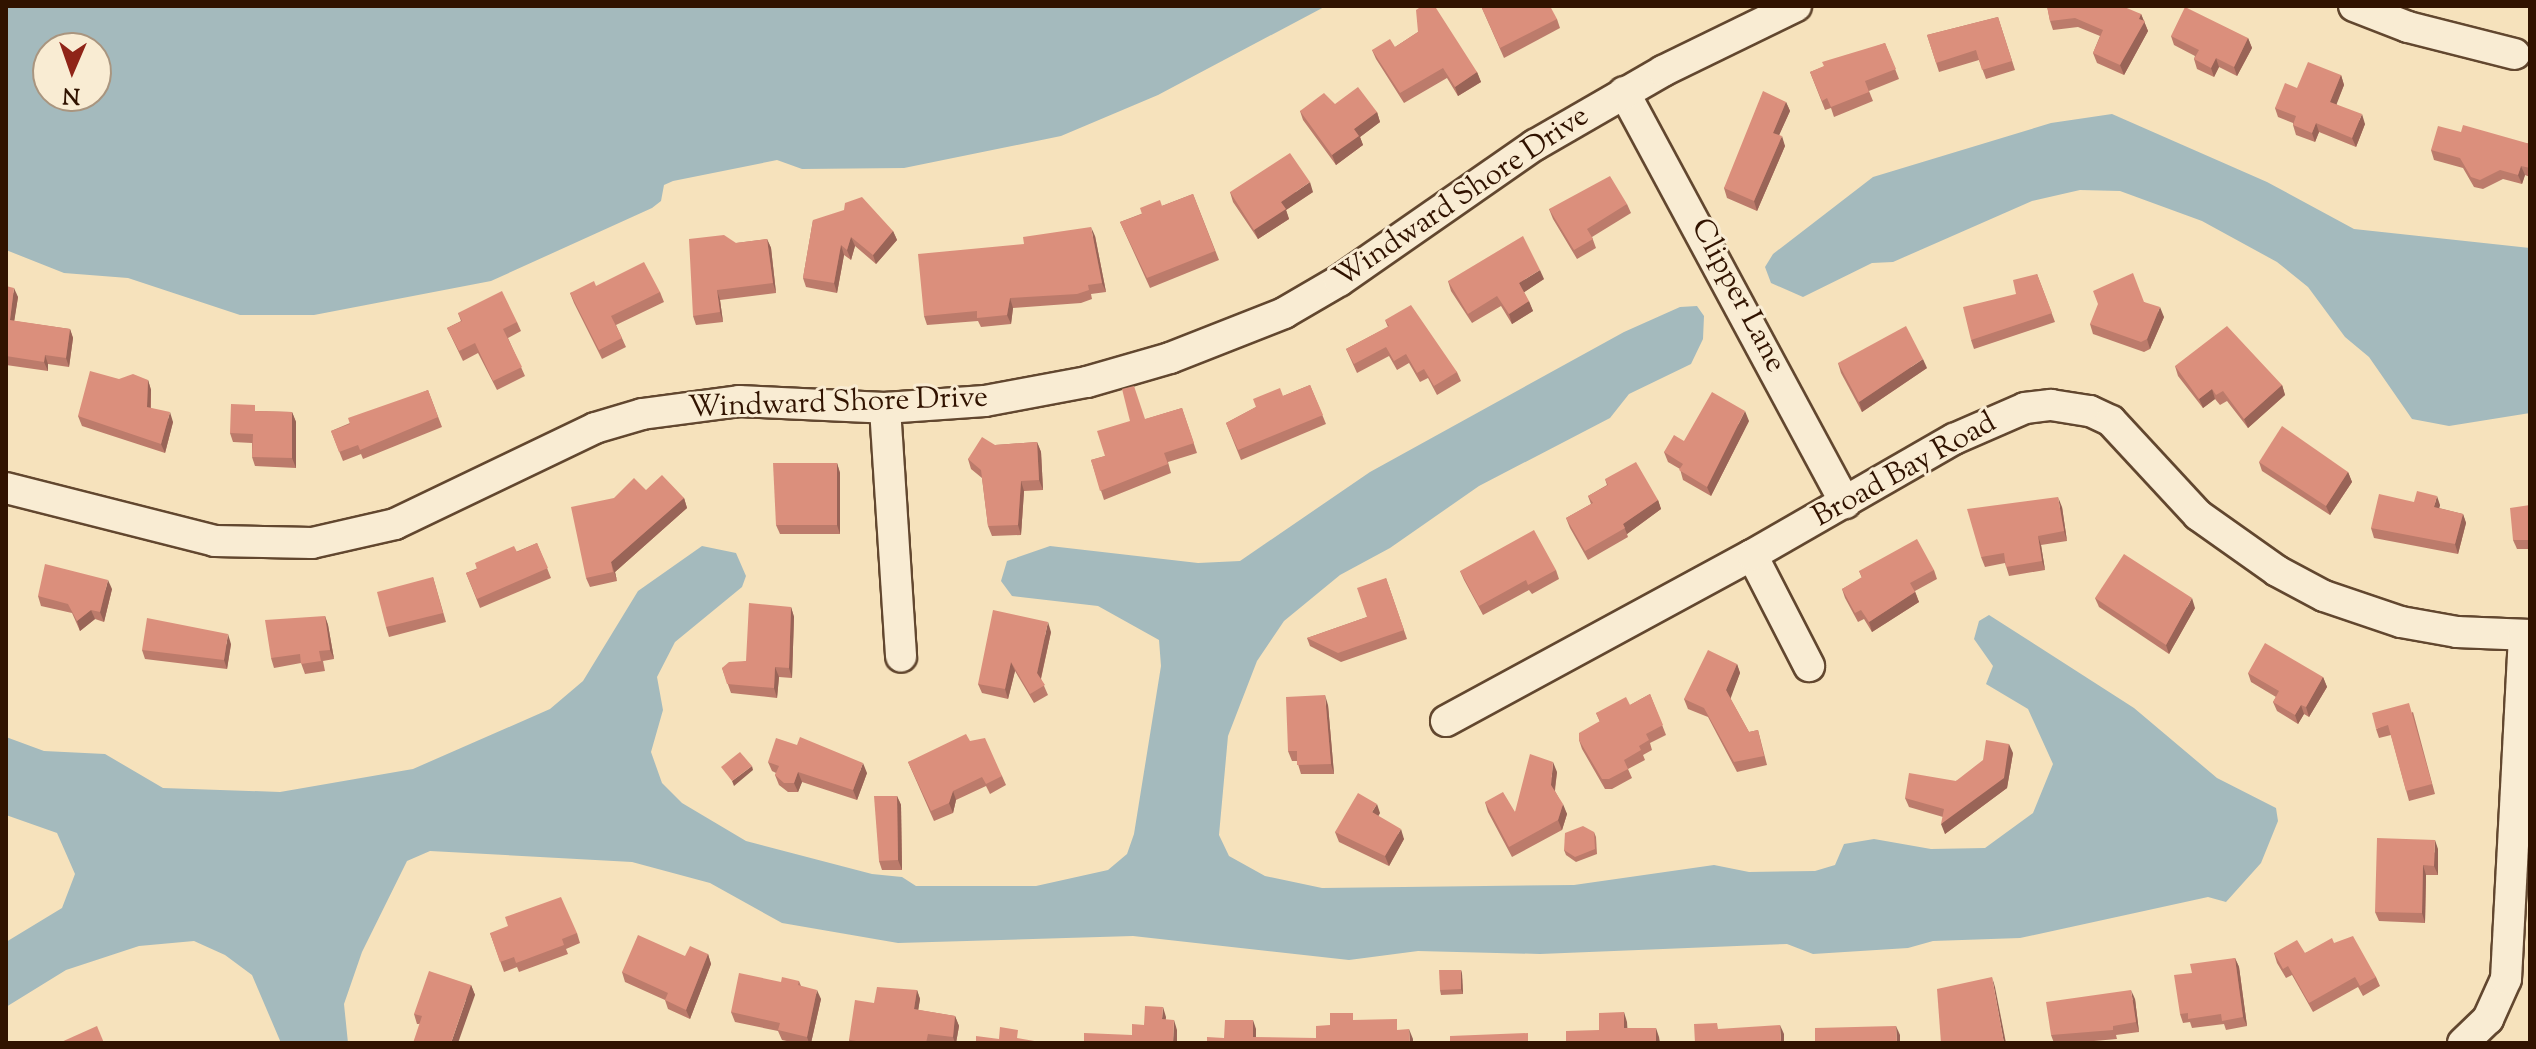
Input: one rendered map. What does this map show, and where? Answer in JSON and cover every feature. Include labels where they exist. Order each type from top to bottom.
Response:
[{"type":"street","name":"Windward Shore Drive","points":[[6,488],[215,541],[312,543],[395,524],[595,428],[642,414],[739,401],[885,408],[1036,395],[1235,334],[1339,281],[1449,201],[1624,92],[1796,6]]},
{"type":"street","points":[[2354,6],[2408,27],[2515,54]]},
{"type":"street","name":"Clipper Lane","points":[[1624,92],[1845,503]]},
{"type":"street","name":"Broad Bay Road","points":[[1446,721],[1991,421],[2025,408],[2071,406],[2111,421],[2128,436],[2171,488],[2229,541],[2324,596],[2401,622],[2527,635]]},
{"type":"street","points":[[885,408],[901,656]]},
{"type":"street","points":[[1752,555],[1809,666]]},
{"type":"street","points":[[2463,1043],[2488,1019],[2506,979],[2527,635]]},
{"type":"shaded area","points":[[6,6],[1326,6],[1158,95],[1061,136],[904,168],[802,169],[777,160],[673,181],[664,185],[661,201],[652,208],[491,281],[314,315],[240,315],[128,278],[64,273],[6,250]]},
{"type":"shaded area","points":[[2112,114],[2267,182],[2354,229],[2530,248],[2530,413],[2449,426],[2412,419],[2369,357],[2345,337],[2308,287],[2277,262],[2202,221],[2120,191],[2080,190],[2032,201],[1893,262],[1872,263],[1803,297],[1771,283],[1765,267],[1773,254],[1873,177],[2051,123]]},
{"type":"shaded area","points":[[1697,306],[1704,316],[1703,339],[1691,364],[1629,394],[1610,418],[1479,486],[1390,548],[1340,575],[1284,621],[1257,661],[1228,736],[1219,835],[1229,856],[1265,876],[1322,888],[1574,885],[1714,865],[1749,872],[1815,871],[1835,865],[1844,844],[1874,839],[1931,849],[1985,848],[2033,813],[2053,764],[2028,709],[1986,684],[1993,666],[1974,639],[1979,621],[1989,615],[2134,708],[2217,778],[2276,808],[2278,821],[2261,863],[2226,902],[2208,897],[2020,938],[1933,941],[1908,948],[1813,954],[1787,944],[1540,954],[1418,951],[1349,960],[1133,936],[898,943],[782,923],[710,883],[632,862],[430,851],[407,861],[362,952],[344,1004],[348,1043],[281,1043],[252,975],[225,955],[194,941],[139,946],[66,970],[6,1007],[6,942],[62,908],[75,874],[57,833],[6,815],[6,737],[44,751],[105,754],[163,788],[280,792],[413,769],[550,709],[583,681],[638,591],[702,546],[736,553],[746,576],[742,587],[675,642],[657,677],[663,710],[651,752],[662,783],[682,803],[746,841],[872,874],[902,877],[916,886],[1036,886],[1108,870],[1127,854],[1134,834],[1161,666],[1159,640],[1098,606],[1012,596],[1001,581],[1007,561],[1050,546],[1198,563],[1240,561],[1370,472],[1624,332],[1680,307]]},
{"type":"building","points":[[1422,6],[1436,8],[1477,72],[1455,87],[1443,68],[1400,93],[1372,50],[1390,39],[1395,47],[1418,32],[1416,10]]},
{"type":"building","points":[[1481,6],[1550,6],[1557,19],[1500,48]]},
{"type":"building","points":[[2047,6],[2122,6],[2141,14],[2139,19],[2145,21],[2120,65],[2093,53],[2103,30],[2075,18],[2050,21]]},
{"type":"building","points":[[2185,7],[2248,38],[2234,67],[2216,58],[2211,68],[2194,59],[2199,50],[2171,36]]},
{"type":"building","points":[[1998,17],[2012,61],[1982,70],[1976,50],[1936,63],[1927,35]]},
{"type":"building","points":[[1885,43],[1896,69],[1865,81],[1869,92],[1831,107],[1827,98],[1822,101],[1810,72],[1824,66],[1822,62]]},
{"type":"building","points":[[2308,62],[2341,75],[2330,102],[2362,114],[2352,138],[2316,123],[2312,133],[2293,125],[2296,116],[2275,108],[2285,83],[2297,88]]},
{"type":"building","points":[[1358,87],[1377,112],[1354,129],[1359,136],[1332,155],[1300,111],[1324,93],[1335,104]]},
{"type":"building","points":[[1763,91],[1786,102],[1773,133],[1782,136],[1754,201],[1724,188]]},
{"type":"building","points":[[2463,125],[2530,144],[2530,168],[2521,166],[2518,175],[2500,170],[2480,180],[2471,177],[2460,158],[2431,150],[2438,126],[2461,132]]},
{"type":"building","points":[[1290,153],[1310,182],[1281,202],[1286,209],[1254,230],[1230,192]]},
{"type":"building","points":[[1610,176],[1627,204],[1587,229],[1593,239],[1574,250],[1549,209]]},
{"type":"building","points":[[1193,194],[1215,251],[1147,278],[1120,222],[1142,214],[1140,208],[1160,200],[1162,206]]},
{"type":"building","points":[[862,197],[893,231],[873,255],[851,237],[847,250],[841,245],[834,283],[803,278],[813,220],[844,210],[845,203]]},
{"type":"building","points":[[1091,227],[1102,283],[1088,285],[1089,290],[1077,294],[1010,298],[1007,315],[977,318],[977,311],[924,316],[918,254],[1024,244],[1023,237]]},
{"type":"building","points":[[724,235],[736,243],[767,239],[773,283],[717,290],[720,312],[693,316],[689,239]]},
{"type":"building","points":[[1523,236],[1540,270],[1519,283],[1529,301],[1509,314],[1497,296],[1468,314],[1448,281]]},
{"type":"building","points":[[644,262],[660,292],[611,316],[622,338],[599,350],[570,293],[594,281],[596,286]]},
{"type":"building","points":[[2133,273],[2144,302],[2160,307],[2147,339],[2141,342],[2090,324],[2098,304],[2093,291]]},
{"type":"building","points":[[2037,274],[2052,313],[1971,340],[1963,307],[2016,294],[2013,280]]},
{"type":"building","points":[[6,286],[14,288],[10,320],[70,329],[66,358],[45,355],[44,362],[6,356]]},
{"type":"building","points":[[502,291],[517,322],[503,329],[522,367],[493,381],[475,343],[459,351],[447,328],[462,321],[458,313]]},
{"type":"building","points":[[1411,305],[1457,372],[1434,386],[1424,369],[1417,373],[1406,354],[1394,361],[1386,347],[1354,364],[1346,349],[1389,326],[1385,320]]},
{"type":"building","points":[[1906,326],[1923,359],[1859,402],[1838,363]]},
{"type":"building","points":[[2227,326],[2282,385],[2244,419],[2223,391],[2216,395],[2212,389],[2199,399],[2175,366]]},
{"type":"building","points":[[90,371],[119,379],[133,374],[148,380],[147,407],[170,412],[161,444],[78,416]]},
{"type":"building","points":[[1310,385],[1323,415],[1238,450],[1226,423],[1256,407],[1253,399],[1280,388],[1283,396]]},
{"type":"building","points":[[1134,386],[1145,419],[1182,408],[1194,443],[1164,453],[1168,464],[1100,491],[1091,460],[1105,456],[1097,431],[1130,421],[1122,389]]},
{"type":"building","points":[[428,390],[438,417],[360,450],[358,445],[339,452],[331,431],[350,424],[348,418]]},
{"type":"building","points":[[1712,392],[1745,411],[1707,487],[1679,470],[1683,464],[1664,452],[1674,435],[1684,441]]},
{"type":"building","points":[[231,404],[255,405],[255,411],[292,412],[292,458],[252,457],[253,434],[230,433]]},
{"type":"building","points":[[2282,426],[2348,472],[2326,506],[2259,462]]},
{"type":"building","points":[[982,437],[995,445],[1037,442],[1039,480],[1021,481],[1018,525],[988,526],[981,470],[968,459]]},
{"type":"building","points":[[1636,462],[1658,500],[1623,524],[1625,528],[1585,551],[1566,518],[1593,503],[1588,496],[1608,485],[1605,479]]},
{"type":"building","points":[[773,463],[837,463],[837,525],[776,525]]},
{"type":"building","points":[[662,475],[684,498],[611,562],[613,572],[586,578],[571,507],[614,498],[634,478],[646,490]]},
{"type":"building","points":[[2417,491],[2437,496],[2434,507],[2463,514],[2455,544],[2371,528],[2379,494],[2414,502]]},
{"type":"building","points":[[2058,497],[2064,531],[2038,536],[2042,561],[2006,567],[2004,553],[1981,557],[1967,509]]},
{"type":"building","points":[[2530,505],[2530,540],[2513,540],[2510,508]]},
{"type":"building","points":[[1534,530],[1556,570],[1528,585],[1526,580],[1479,606],[1460,571]]},
{"type":"building","points":[[1917,539],[1934,570],[1910,583],[1915,592],[1869,622],[1861,610],[1855,613],[1842,589],[1862,577],[1859,571]]},
{"type":"building","points":[[537,543],[548,568],[477,599],[466,573],[477,569],[475,563],[514,546],[517,552]]},
{"type":"building","points":[[2124,554],[2192,598],[2166,645],[2095,598]]},
{"type":"building","points":[[45,564],[108,580],[100,612],[91,610],[77,621],[68,604],[38,596]]},
{"type":"building","points":[[433,577],[443,613],[386,627],[377,592]]},
{"type":"building","points":[[1386,578],[1404,630],[1338,653],[1307,638],[1367,617],[1357,588]]},
{"type":"building","points":[[749,603],[791,607],[789,668],[775,667],[774,688],[727,684],[722,668],[729,662],[746,661]]},
{"type":"building","points":[[993,610],[1048,622],[1037,673],[1045,685],[1030,694],[1011,662],[1005,689],[978,684]]},
{"type":"building","points":[[325,616],[330,650],[319,651],[321,661],[301,664],[300,654],[271,658],[265,620]]},
{"type":"building","points":[[147,618],[228,634],[224,660],[142,650]]},
{"type":"building","points":[[2265,643],[2323,677],[2306,707],[2301,705],[2295,715],[2273,702],[2279,691],[2248,673]]},
{"type":"building","points":[[1708,650],[1737,664],[1726,690],[1749,732],[1758,730],[1764,756],[1734,762],[1704,708],[1684,699]]},
{"type":"building","points":[[1650,694],[1663,725],[1646,734],[1649,740],[1639,746],[1641,750],[1624,760],[1628,769],[1609,779],[1602,779],[1579,740],[1579,733],[1600,721],[1596,713],[1626,697],[1630,705]]},
{"type":"building","points":[[1325,695],[1331,764],[1297,765],[1297,751],[1288,751],[1286,697]]},
{"type":"building","points":[[2409,703],[2432,784],[2406,791],[2388,725],[2376,729],[2372,713]]},
{"type":"building","points":[[966,734],[970,741],[985,738],[1002,776],[986,784],[982,777],[953,791],[949,803],[931,811],[908,762]]},
{"type":"building","points":[[800,737],[863,763],[853,790],[798,772],[794,783],[784,783],[775,775],[779,766],[768,762],[776,738],[797,745]]},
{"type":"building","points":[[1986,740],[2009,744],[2004,778],[1941,824],[1944,809],[1905,798],[1909,773],[1956,781],[1983,760]]},
{"type":"building","points":[[740,752],[752,766],[732,781],[721,767]]},
{"type":"building","points":[[1530,754],[1553,762],[1551,785],[1563,804],[1558,820],[1509,847],[1485,802],[1503,792],[1515,812]]},
{"type":"building","points":[[1358,793],[1377,804],[1372,812],[1401,829],[1385,856],[1335,832]]},
{"type":"building","points":[[874,796],[897,796],[898,860],[879,861]]},
{"type":"building","points":[[1583,826],[1594,832],[1595,849],[1575,857],[1564,850],[1565,833]]},
{"type":"building","points":[[2377,838],[2435,840],[2434,866],[2423,865],[2422,913],[2375,912]]},
{"type":"building","points":[[561,897],[577,933],[562,939],[564,945],[516,963],[514,957],[500,962],[490,933],[508,926],[505,917]]},
{"type":"building","points":[[638,935],[685,956],[690,946],[708,954],[686,1010],[665,1000],[668,993],[622,972]]},
{"type":"building","points":[[2353,936],[2376,977],[2360,986],[2355,977],[2309,1003],[2288,966],[2283,969],[2274,953],[2297,940],[2305,953],[2332,938],[2334,943]]},
{"type":"building","points":[[2235,958],[2243,1017],[2222,1021],[2221,1014],[2188,1019],[2188,1013],[2180,1014],[2174,975],[2192,973],[2190,964]]},
{"type":"building","points":[[1439,970],[1461,970],[1461,989],[1440,990]]},
{"type":"building","points":[[429,971],[471,985],[451,1043],[413,1043],[422,1016],[414,1014]]},
{"type":"building","points":[[739,973],[781,982],[782,977],[817,990],[807,1037],[778,1030],[780,1023],[731,1012]]},
{"type":"building","points":[[1992,977],[2004,1043],[1941,1043],[1937,989]]},
{"type":"building","points":[[877,987],[917,990],[914,1009],[955,1016],[953,1037],[928,1034],[926,1043],[849,1040],[855,1000],[874,1003]]},
{"type":"building","points":[[2131,990],[2136,1022],[2113,1026],[2113,1030],[2051,1035],[2046,1002]]},
{"type":"building","points":[[1145,1006],[1163,1007],[1162,1019],[1174,1020],[1173,1043],[1084,1043],[1084,1033],[1132,1035],[1132,1024],[1144,1025]]},
{"type":"building","points":[[1624,1012],[1624,1028],[1656,1028],[1656,1043],[1566,1043],[1566,1031],[1599,1030],[1599,1013]]},
{"type":"building","points":[[1330,1013],[1353,1013],[1353,1020],[1397,1019],[1397,1030],[1409,1029],[1410,1043],[1207,1043],[1207,1037],[1224,1038],[1225,1020],[1253,1020],[1253,1037],[1316,1038],[1316,1026],[1330,1025]]},
{"type":"building","points":[[1717,1023],[1718,1029],[1780,1025],[1781,1043],[1695,1043],[1694,1024]]},
{"type":"building","points":[[97,1026],[104,1043],[59,1043]]},
{"type":"building","points":[[1896,1026],[1897,1043],[1815,1043],[1815,1028]]},
{"type":"building","points":[[1000,1027],[1018,1030],[1017,1038],[1046,1043],[976,1043],[976,1036],[999,1039]]},
{"type":"building","points":[[1528,1033],[1528,1043],[1450,1043],[1450,1036]]}]
